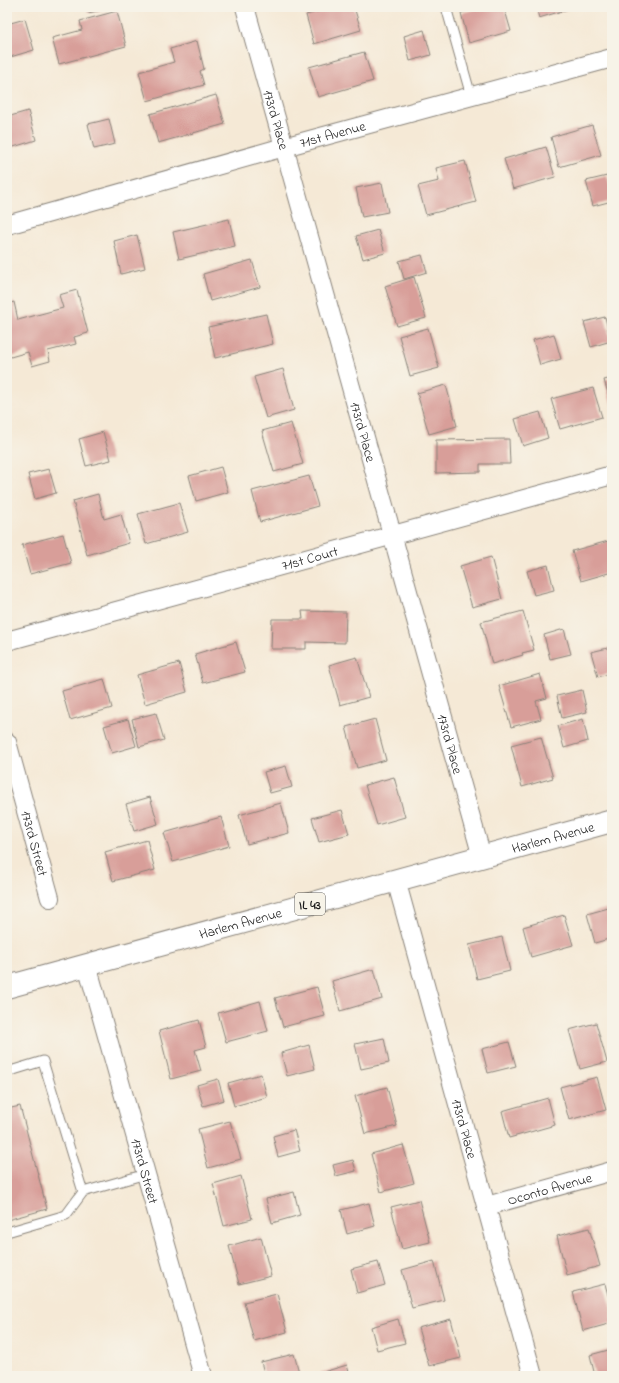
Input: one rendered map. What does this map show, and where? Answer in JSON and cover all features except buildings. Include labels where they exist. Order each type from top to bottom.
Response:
[{"type":"main road","name":"Harlem Avenue","points":[[7,987],[612,821]]},
{"type":"street","name":"173rd Place","points":[[245,7],[482,857]]},
{"type":"street","name":"71st Avenue","points":[[7,225],[284,147],[612,58]]},
{"type":"street","name":"71st Court","points":[[7,641],[612,475]]},
{"type":"street","name":"173rd Street","points":[[7,742],[50,898]]},
{"type":"street","name":"173rd Place","points":[[396,880],[533,1376]]},
{"type":"street","name":"173rd Street","points":[[87,965],[203,1376]]},
{"type":"street","name":"Oconto Avenue","points":[[487,1206],[612,1171]]},
{"type":"lane","points":[[446,7],[470,96]]},
{"type":"lane","points":[[7,1072],[43,1061],[83,1192]]},
{"type":"lane","points":[[7,1232],[66,1215],[83,1192],[146,1174]]}]
